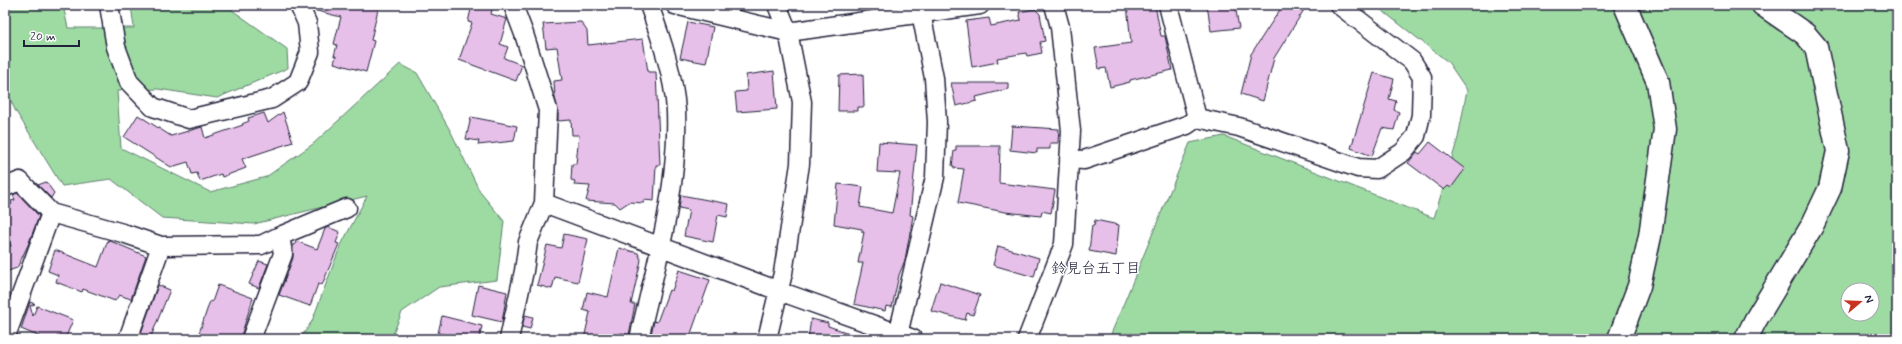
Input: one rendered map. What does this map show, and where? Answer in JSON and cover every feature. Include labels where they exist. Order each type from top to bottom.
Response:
[{"type":"street","points":[[109,5],[116,47],[129,82],[153,106],[189,119],[272,99],[298,82],[310,52],[307,23],[300,5]]},
{"type":"street","points":[[509,339],[524,271],[528,242],[544,203],[548,110],[524,34],[513,5]]},
{"type":"street","points":[[640,339],[674,176],[676,110],[666,54],[649,5]]},
{"type":"street","points":[[675,5],[788,32],[919,9],[980,5]]},
{"type":"street","points":[[767,339],[779,291],[800,164],[802,102],[788,32],[777,5]]},
{"type":"street","points":[[1027,339],[1064,244],[1071,131],[1060,28],[1054,5]]},
{"type":"street","points":[[1168,5],[1197,118]]},
{"type":"street","points":[[1069,159],[1084,160],[1187,125],[1197,118],[1239,127],[1358,168],[1377,169],[1403,152],[1416,136],[1421,115],[1422,77],[1412,61],[1339,5]]},
{"type":"street","points":[[1619,339],[1639,286],[1649,243],[1665,129],[1658,82],[1625,5]]},
{"type":"street","points":[[1746,339],[1755,321],[1812,226],[1830,188],[1838,151],[1816,47],[1805,34],[1763,5]]},
{"type":"street","points":[[544,203],[660,248],[903,337],[935,177],[937,122],[934,78],[919,9]]},
{"type":"street","points":[[6,185],[20,181],[51,213],[126,234],[161,246],[262,245],[348,208]]},
{"type":"street","points":[[5,339],[51,213]]},
{"type":"street","points":[[251,339],[283,254],[280,236]]},
{"type":"street","points":[[128,339],[161,246]]},
{"type":"green space","points":[[5,5],[63,5],[68,28],[134,28],[131,5],[225,5],[287,49],[288,68],[217,98],[158,89],[117,91],[121,148],[210,192],[266,177],[313,144],[400,64],[417,73],[451,132],[480,192],[504,221],[497,280],[439,287],[402,312],[391,339],[300,339],[312,321],[340,247],[367,196],[254,224],[162,218],[111,179],[62,186],[15,110],[5,87]]},
{"type":"green space","points":[[1375,5],[1897,5],[1897,339],[1109,339],[1190,143],[1224,136],[1434,218],[1458,138],[1467,90],[1448,62]]},
{"type":"building","points":[[313,5],[379,5],[371,40],[374,41],[366,72],[334,63],[337,45],[334,44],[341,17],[313,10]]},
{"type":"building","points":[[472,5],[493,5],[491,14],[507,19],[500,44],[508,47],[504,58],[522,65],[516,81],[459,60],[472,23],[468,22]]},
{"type":"building","points":[[1127,5],[1155,5],[1161,36],[1165,36],[1172,70],[1130,80],[1130,82],[1110,87],[1106,68],[1099,69],[1095,48],[1131,43]]},
{"type":"building","points":[[1207,5],[1235,5],[1239,28],[1211,31]]},
{"type":"building","points":[[1283,5],[1307,5],[1274,58],[1263,101],[1241,94],[1251,54]]},
{"type":"building","points":[[1035,9],[1040,14],[1045,41],[1040,42],[1042,53],[1027,56],[1026,53],[997,58],[998,62],[972,67],[966,21],[989,18],[991,26],[1021,20],[1019,12]]},
{"type":"building","points":[[581,22],[587,31],[588,45],[643,39],[648,72],[656,72],[660,165],[656,165],[654,201],[644,200],[644,203],[629,202],[620,208],[615,203],[586,201],[590,186],[574,185],[575,181],[571,180],[572,164],[576,164],[579,135],[572,135],[571,120],[558,121],[554,81],[562,80],[557,47],[546,48],[543,24]]},
{"type":"building","points":[[688,22],[713,27],[706,63],[680,58]]},
{"type":"building","points":[[774,71],[777,109],[737,112],[735,92],[747,91],[746,75]]},
{"type":"building","points":[[1374,73],[1394,79],[1389,99],[1396,101],[1394,110],[1399,112],[1394,130],[1382,128],[1372,156],[1351,148]]},
{"type":"building","points":[[863,74],[864,107],[858,107],[858,111],[838,111],[839,75]]},
{"type":"building","points":[[951,83],[1008,83],[1008,89],[976,97],[977,101],[956,106]]},
{"type":"building","points":[[283,112],[293,142],[242,159],[246,168],[222,177],[221,174],[200,181],[197,173],[192,174],[188,162],[171,167],[124,137],[138,115],[171,136],[202,127],[205,138],[243,125],[242,124],[249,121],[248,118],[264,113],[268,123]]},
{"type":"building","points":[[471,117],[517,126],[514,141],[478,145],[479,141],[466,139]]},
{"type":"building","points":[[1012,126],[1059,129],[1058,143],[1050,143],[1050,149],[1037,149],[1037,153],[1010,150]]},
{"type":"building","points":[[879,142],[917,145],[910,215],[913,216],[905,260],[899,275],[892,307],[886,306],[885,311],[854,304],[863,263],[858,263],[864,232],[862,232],[862,229],[834,224],[838,184],[863,187],[860,207],[892,213],[900,173],[877,172]]},
{"type":"building","points":[[1430,142],[1465,169],[1451,188],[1448,186],[1444,190],[1408,163],[1417,152],[1420,154]]},
{"type":"building","points":[[956,146],[1000,146],[999,183],[1055,190],[1051,213],[1042,211],[1041,216],[1005,212],[958,203],[964,169],[954,168],[954,166],[952,166]]},
{"type":"building","points":[[46,182],[54,193],[51,198],[38,185]]},
{"type":"building","points":[[17,193],[39,216],[17,268],[5,272],[5,247],[11,246],[5,229],[5,207],[12,204],[11,201],[15,200],[13,195]]},
{"type":"building","points":[[681,195],[729,204],[727,217],[718,215],[713,242],[684,236],[689,210],[679,208]]},
{"type":"building","points":[[1095,220],[1119,225],[1116,256],[1089,251],[1092,225],[1094,226]]},
{"type":"building","points":[[328,227],[340,232],[336,243],[339,244],[322,285],[318,284],[310,306],[279,295],[293,258],[293,244],[295,245],[296,241],[317,249],[325,229]]},
{"type":"building","points":[[564,234],[588,239],[578,282],[555,277],[552,289],[537,285],[547,245],[561,248]]},
{"type":"building","points":[[108,240],[146,256],[131,299],[119,295],[115,301],[83,289],[82,292],[56,282],[58,275],[48,271],[55,250],[98,267]]},
{"type":"building","points":[[998,246],[1039,258],[1034,277],[993,265]]},
{"type":"building","points":[[619,248],[638,253],[641,260],[631,304],[635,304],[629,335],[622,333],[608,339],[584,339],[590,312],[583,310],[587,292],[608,297]]},
{"type":"building","points":[[259,261],[268,264],[259,288],[249,284]]},
{"type":"building","points":[[679,270],[710,280],[689,339],[650,339],[654,321],[657,322],[669,290],[672,291]]},
{"type":"building","points":[[940,282],[980,295],[973,315],[967,313],[965,320],[931,311]]},
{"type":"building","points":[[158,285],[170,290],[150,339],[147,339],[140,336]]},
{"type":"building","points":[[218,285],[253,298],[240,339],[197,339],[210,301],[212,302]]},
{"type":"building","points":[[478,285],[507,292],[502,322],[472,315]]},
{"type":"building","points":[[30,302],[35,304],[30,306],[33,316],[37,306],[73,320],[65,339],[45,339],[21,329]]},
{"type":"building","points":[[525,315],[533,317],[530,329],[522,327]]},
{"type":"building","points":[[442,316],[482,326],[479,339],[461,339],[438,333]]},
{"type":"building","points":[[811,319],[828,323],[828,326],[858,336],[857,339],[808,339]]},
{"type":"district","name":"鈴見台五丁目","points":[[1096,269]]}]
